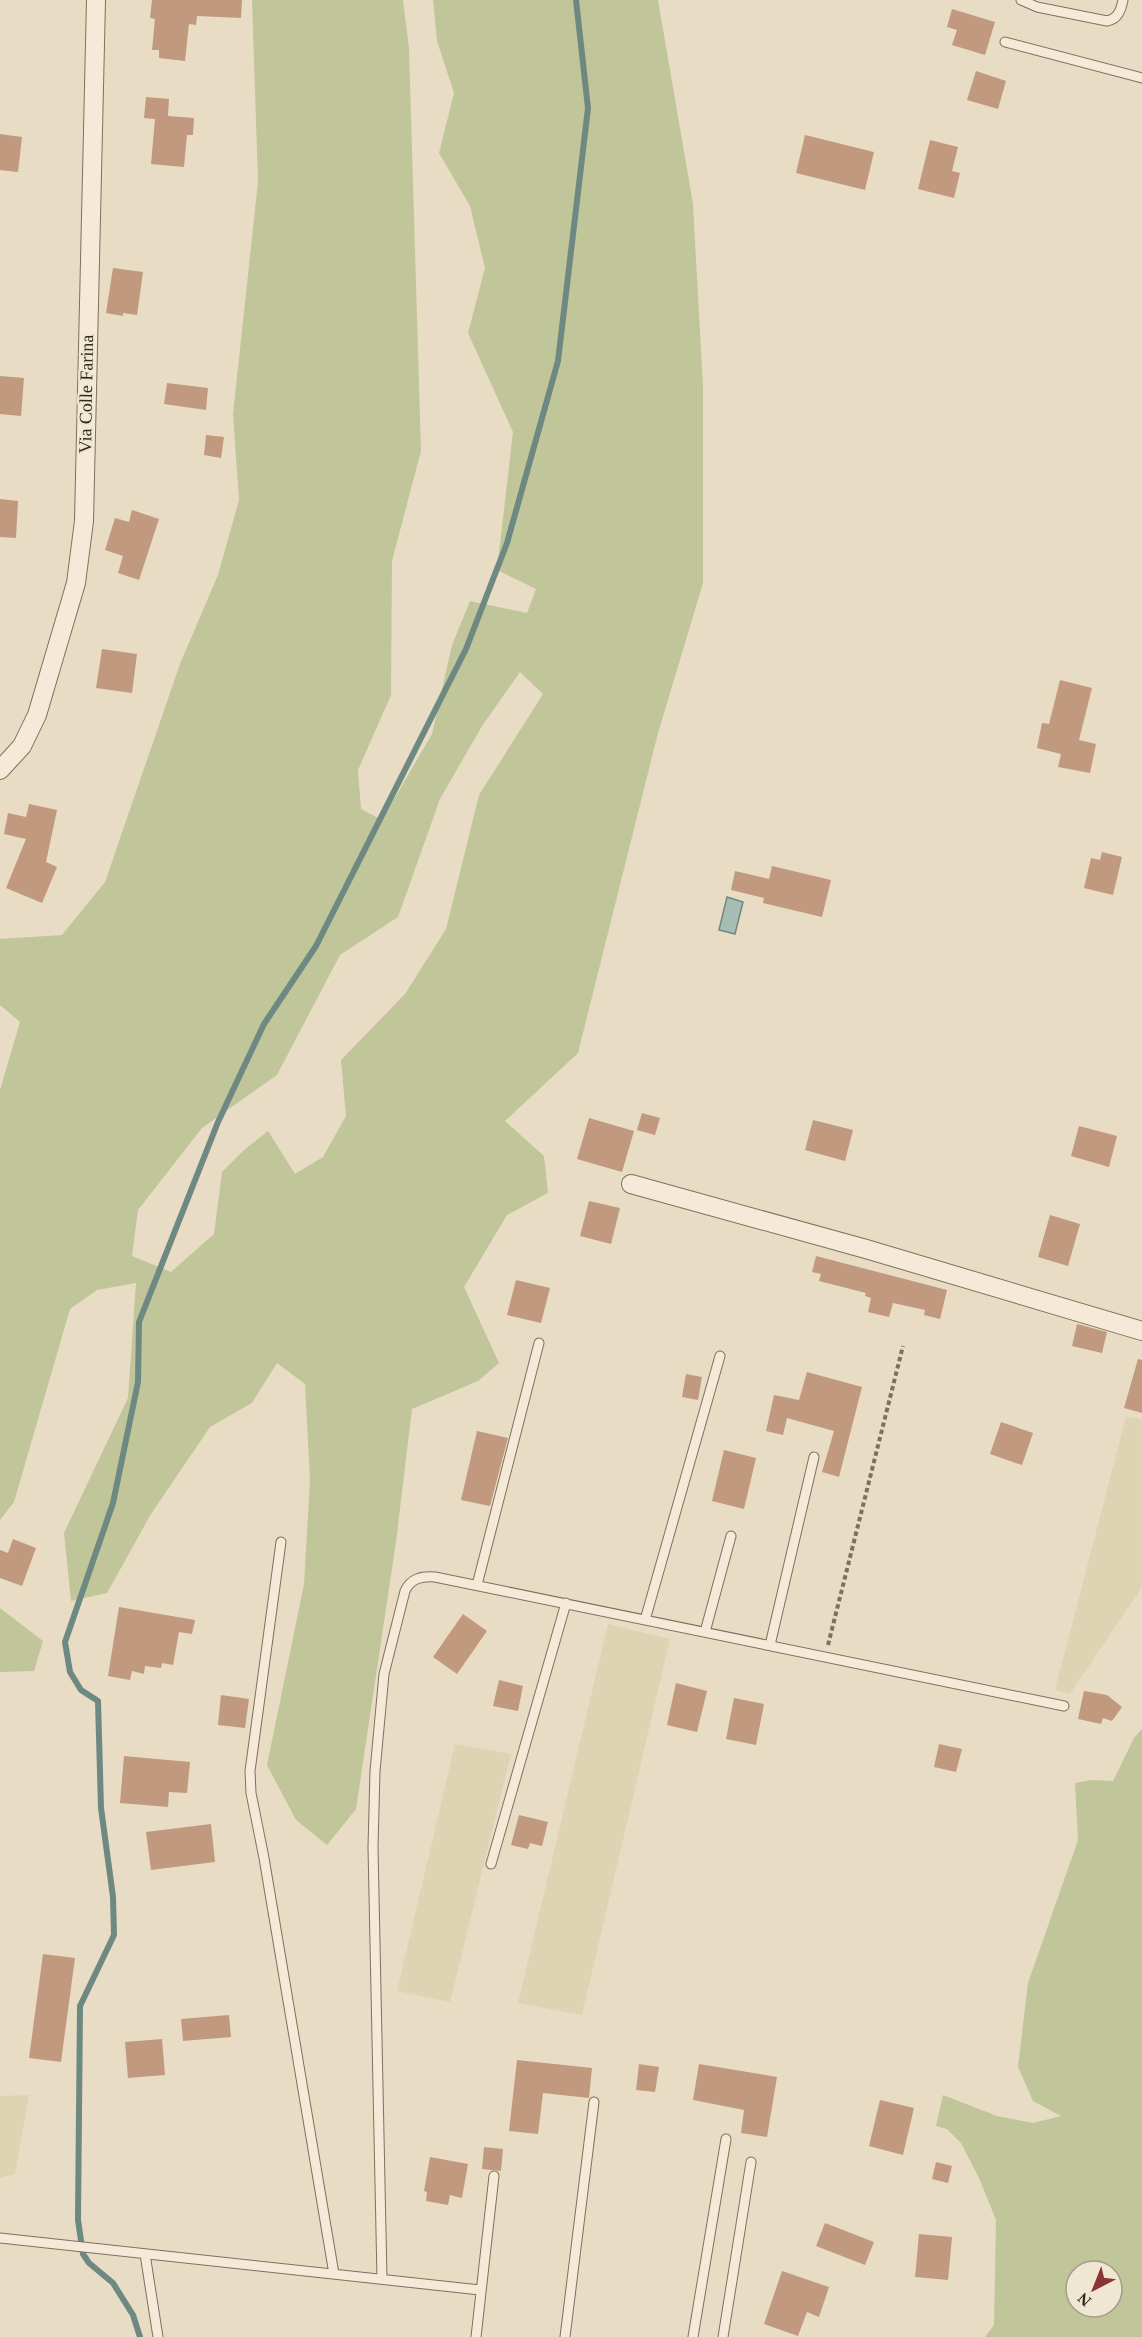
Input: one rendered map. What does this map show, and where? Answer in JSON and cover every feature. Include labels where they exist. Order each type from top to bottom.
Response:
[{"type":"street","name":"Via Colle Farina","points":[[0,770],[22,746],[37,714],[76,583],[81,551],[84,521],[96,0]]},
{"type":"street","points":[[631,1185],[866,1249],[1142,1331]]},
{"type":"lane","points":[[1021,0],[1037,7],[1107,21],[1119,15],[1123,0]]},
{"type":"lane","points":[[1005,42],[1142,78]]},
{"type":"lane","points":[[477,1585],[538,1343]]},
{"type":"lane","points":[[645,1620],[720,1356]]},
{"type":"lane","points":[[770,1646],[814,1457]]},
{"type":"lane","points":[[705,1632],[731,1536]]},
{"type":"lane","points":[[281,1542],[250,1771],[251,1793],[334,2274]]},
{"type":"lane","points":[[382,2279],[373,1847],[375,1771],[384,1674],[405,1591],[412,1580],[435,1577],[477,1585],[1064,1706]]},
{"type":"lane","points":[[491,1864],[566,1603]]},
{"type":"lane","points":[[565,2337],[594,2102]]},
{"type":"lane","points":[[693,2337],[726,2139]]},
{"type":"lane","points":[[723,2337],[751,2162]]},
{"type":"lane","points":[[476,2337],[494,2176]]},
{"type":"lane","points":[[0,2238],[480,2290]]},
{"type":"lane","points":[[145,2254],[158,2337]]},
{"type":"path","points":[[825,1657],[903,1346]]},
{"type":"shaded area","points":[[1126,1417],[1142,1419],[1142,1587],[1070,1694],[1055,1690]]},
{"type":"shaded area","points":[[608,1624],[670,1639],[582,2015],[518,2003]]},
{"type":"shaded area","points":[[455,1744],[511,1754],[450,2002],[397,1991]]},
{"type":"shaded area","points":[[29,2095],[15,2174],[0,2178],[0,2096]]},
{"type":"green space","points":[[252,0],[403,0],[409,48],[421,451],[392,561],[391,695],[358,770],[361,809],[382,820],[432,734],[452,645],[470,601],[527,613],[536,589],[497,570],[513,432],[468,333],[485,268],[470,206],[439,153],[454,93],[437,41],[433,0],[658,0],[693,204],[703,385],[703,583],[658,733],[578,1053],[505,1121],[544,1156],[548,1193],[507,1215],[464,1287],[499,1363],[478,1381],[412,1409],[396,1542],[356,1809],[327,1845],[296,1820],[267,1765],[304,1584],[310,1480],[305,1384],[277,1363],[252,1403],[210,1427],[151,1514],[107,1593],[71,1601],[64,1533],[128,1398],[136,1283],[97,1290],[70,1309],[14,1502],[0,1520],[0,1090],[20,1022],[0,1005],[0,939],[62,935],[105,882],[180,664],[218,575],[239,500],[233,414],[258,182]],"holes":[[[520,672],[543,694],[479,795],[446,929],[405,994],[341,1060],[346,1116],[323,1157],[295,1174],[268,1131],[222,1172],[214,1234],[171,1272],[132,1256],[138,1210],[202,1128],[277,1075],[340,955],[398,917],[440,799],[482,726]]]},
{"type":"green space","points":[[0,1608],[43,1641],[34,1671],[0,1672]]},
{"type":"green space","points":[[1142,1729],[1142,2337],[985,2337],[994,2325],[996,2220],[979,2178],[961,2143],[947,2129],[936,2126],[943,2095],[997,2116],[1033,2123],[1061,2116],[1033,2101],[1018,2067],[1028,1983],[1078,1840],[1075,1783],[1091,1780],[1113,1781],[1134,1738]]},
{"type":"water","points":[[727,897],[743,902],[735,934],[719,930]]},
{"type":"building","points":[[152,0],[242,0],[241,18],[197,16],[196,25],[189,24],[185,61],[159,58],[159,50],[152,50],[155,19],[150,18]]},
{"type":"building","points":[[952,9],[995,22],[985,55],[952,45],[957,30],[947,27]]},
{"type":"building","points":[[976,71],[1006,81],[998,109],[967,100]]},
{"type":"building","points":[[146,97],[169,99],[168,116],[194,118],[193,135],[187,135],[184,167],[151,164],[155,119],[144,118]]},
{"type":"building","points":[[0,134],[22,137],[18,172],[0,170]]},
{"type":"building","points":[[805,135],[874,152],[865,190],[796,173]]},
{"type":"building","points":[[930,140],[958,147],[952,171],[960,173],[954,198],[918,189]]},
{"type":"building","points":[[113,268],[143,272],[137,315],[123,313],[123,316],[106,313]]},
{"type":"building","points":[[0,376],[24,378],[21,416],[0,414]]},
{"type":"building","points":[[167,383],[208,388],[206,410],[164,404]]},
{"type":"building","points":[[206,435],[224,437],[221,458],[204,455]]},
{"type":"building","points":[[0,499],[18,501],[16,538],[0,537]]},
{"type":"building","points":[[132,510],[159,519],[139,580],[118,573],[123,556],[105,550],[115,518],[129,522]]},
{"type":"building","points":[[102,649],[137,654],[132,693],[96,688]]},
{"type":"building","points":[[1060,680],[1092,688],[1079,740],[1096,744],[1090,773],[1058,767],[1061,754],[1037,748],[1042,723],[1049,724]]},
{"type":"building","points":[[29,804],[57,810],[46,862],[57,867],[42,903],[6,888],[26,839],[4,834],[8,813],[26,817]]},
{"type":"building","points":[[1102,852],[1122,857],[1113,895],[1084,888],[1091,858],[1100,860]]},
{"type":"building","points":[[772,866],[831,880],[822,917],[763,903],[764,898],[731,890],[735,871],[769,879]]},
{"type":"building","points":[[642,1113],[660,1118],[655,1135],[637,1130]]},
{"type":"building","points":[[589,1118],[634,1131],[622,1172],[577,1159]]},
{"type":"building","points":[[813,1120],[853,1130],[845,1161],[805,1150]]},
{"type":"building","points":[[1079,1126],[1117,1136],[1109,1167],[1071,1156]]},
{"type":"building","points":[[589,1201],[620,1208],[611,1244],[580,1236]]},
{"type":"building","points":[[1050,1215],[1080,1224],[1068,1266],[1038,1257]]},
{"type":"building","points":[[816,1256],[947,1290],[940,1319],[924,1315],[925,1310],[893,1303],[889,1317],[868,1312],[871,1298],[865,1296],[866,1293],[819,1281],[821,1274],[812,1272]]},
{"type":"building","points":[[516,1280],[550,1288],[541,1323],[507,1315]]},
{"type":"building","points":[[1077,1324],[1107,1332],[1102,1353],[1072,1346]]},
{"type":"building","points":[[1138,1359],[1142,1360],[1142,1413],[1124,1408]]},
{"type":"building","points":[[807,1372],[862,1387],[839,1477],[822,1472],[834,1431],[787,1418],[783,1435],[766,1431],[774,1395],[799,1400]]},
{"type":"building","points":[[686,1374],[702,1377],[698,1400],[682,1397]]},
{"type":"building","points":[[1001,1422],[1033,1433],[1022,1465],[990,1454]]},
{"type":"building","points":[[477,1431],[508,1438],[490,1506],[461,1500]]},
{"type":"building","points":[[724,1450],[756,1458],[744,1509],[712,1501]]},
{"type":"building","points":[[13,1539],[36,1548],[22,1586],[0,1578],[0,1550],[8,1553]]},
{"type":"building","points":[[119,1607],[195,1620],[192,1634],[179,1632],[173,1665],[162,1663],[161,1668],[145,1666],[144,1674],[132,1671],[130,1680],[108,1676]]},
{"type":"building","points":[[463,1614],[487,1631],[457,1674],[433,1657]]},
{"type":"building","points":[[499,1680],[523,1686],[518,1711],[493,1706]]},
{"type":"building","points":[[676,1683],[707,1691],[697,1732],[667,1725]]},
{"type":"building","points":[[1084,1691],[1107,1695],[1122,1707],[1112,1721],[1103,1718],[1101,1724],[1078,1719]]},
{"type":"building","points":[[221,1695],[249,1699],[245,1728],[218,1725]]},
{"type":"building","points":[[734,1698],[764,1704],[756,1745],[726,1739]]},
{"type":"building","points":[[939,1744],[962,1749],[956,1772],[934,1767]]},
{"type":"building","points":[[124,1756],[190,1762],[187,1793],[169,1792],[168,1807],[120,1803]]},
{"type":"building","points":[[519,1815],[548,1822],[542,1846],[530,1843],[528,1849],[511,1845]]},
{"type":"building","points":[[211,1824],[215,1862],[151,1870],[146,1832]]},
{"type":"building","points":[[43,1954],[75,1958],[61,2062],[29,2058]]},
{"type":"building","points":[[229,2015],[231,2037],[183,2041],[181,2019]]},
{"type":"building","points":[[162,2039],[165,2075],[128,2078],[125,2042]]},
{"type":"building","points":[[517,2060],[592,2068],[589,2098],[543,2093],[538,2134],[509,2131]]},
{"type":"building","points":[[639,2064],[659,2067],[655,2092],[636,2090]]},
{"type":"building","points":[[699,2064],[777,2077],[767,2137],[741,2133],[744,2110],[693,2100]]},
{"type":"building","points":[[880,2100],[914,2108],[903,2155],[869,2146]]},
{"type":"building","points":[[484,2147],[503,2149],[501,2171],[482,2169]]},
{"type":"building","points":[[430,2157],[468,2164],[462,2198],[450,2195],[448,2205],[426,2201],[427,2192],[424,2191]]},
{"type":"building","points":[[936,2162],[952,2166],[948,2183],[932,2179]]},
{"type":"building","points":[[825,2223],[874,2242],[865,2265],[816,2246]]},
{"type":"building","points":[[919,2234],[952,2237],[948,2280],[915,2277]]},
{"type":"building","points":[[782,2271],[829,2287],[819,2317],[807,2312],[798,2336],[764,2324]]},
{"type":"waterway","points":[[140,2337],[133,2315],[113,2283],[89,2263],[83,2254],[78,2220],[80,2006],[114,1935],[113,1897],[101,1808],[98,1701],[81,1690],[70,1672],[65,1642],[113,1503],[138,1382],[139,1322],[218,1122],[264,1024],[316,946],[466,649],[507,543],[558,361],[588,108],[576,0]]}]
